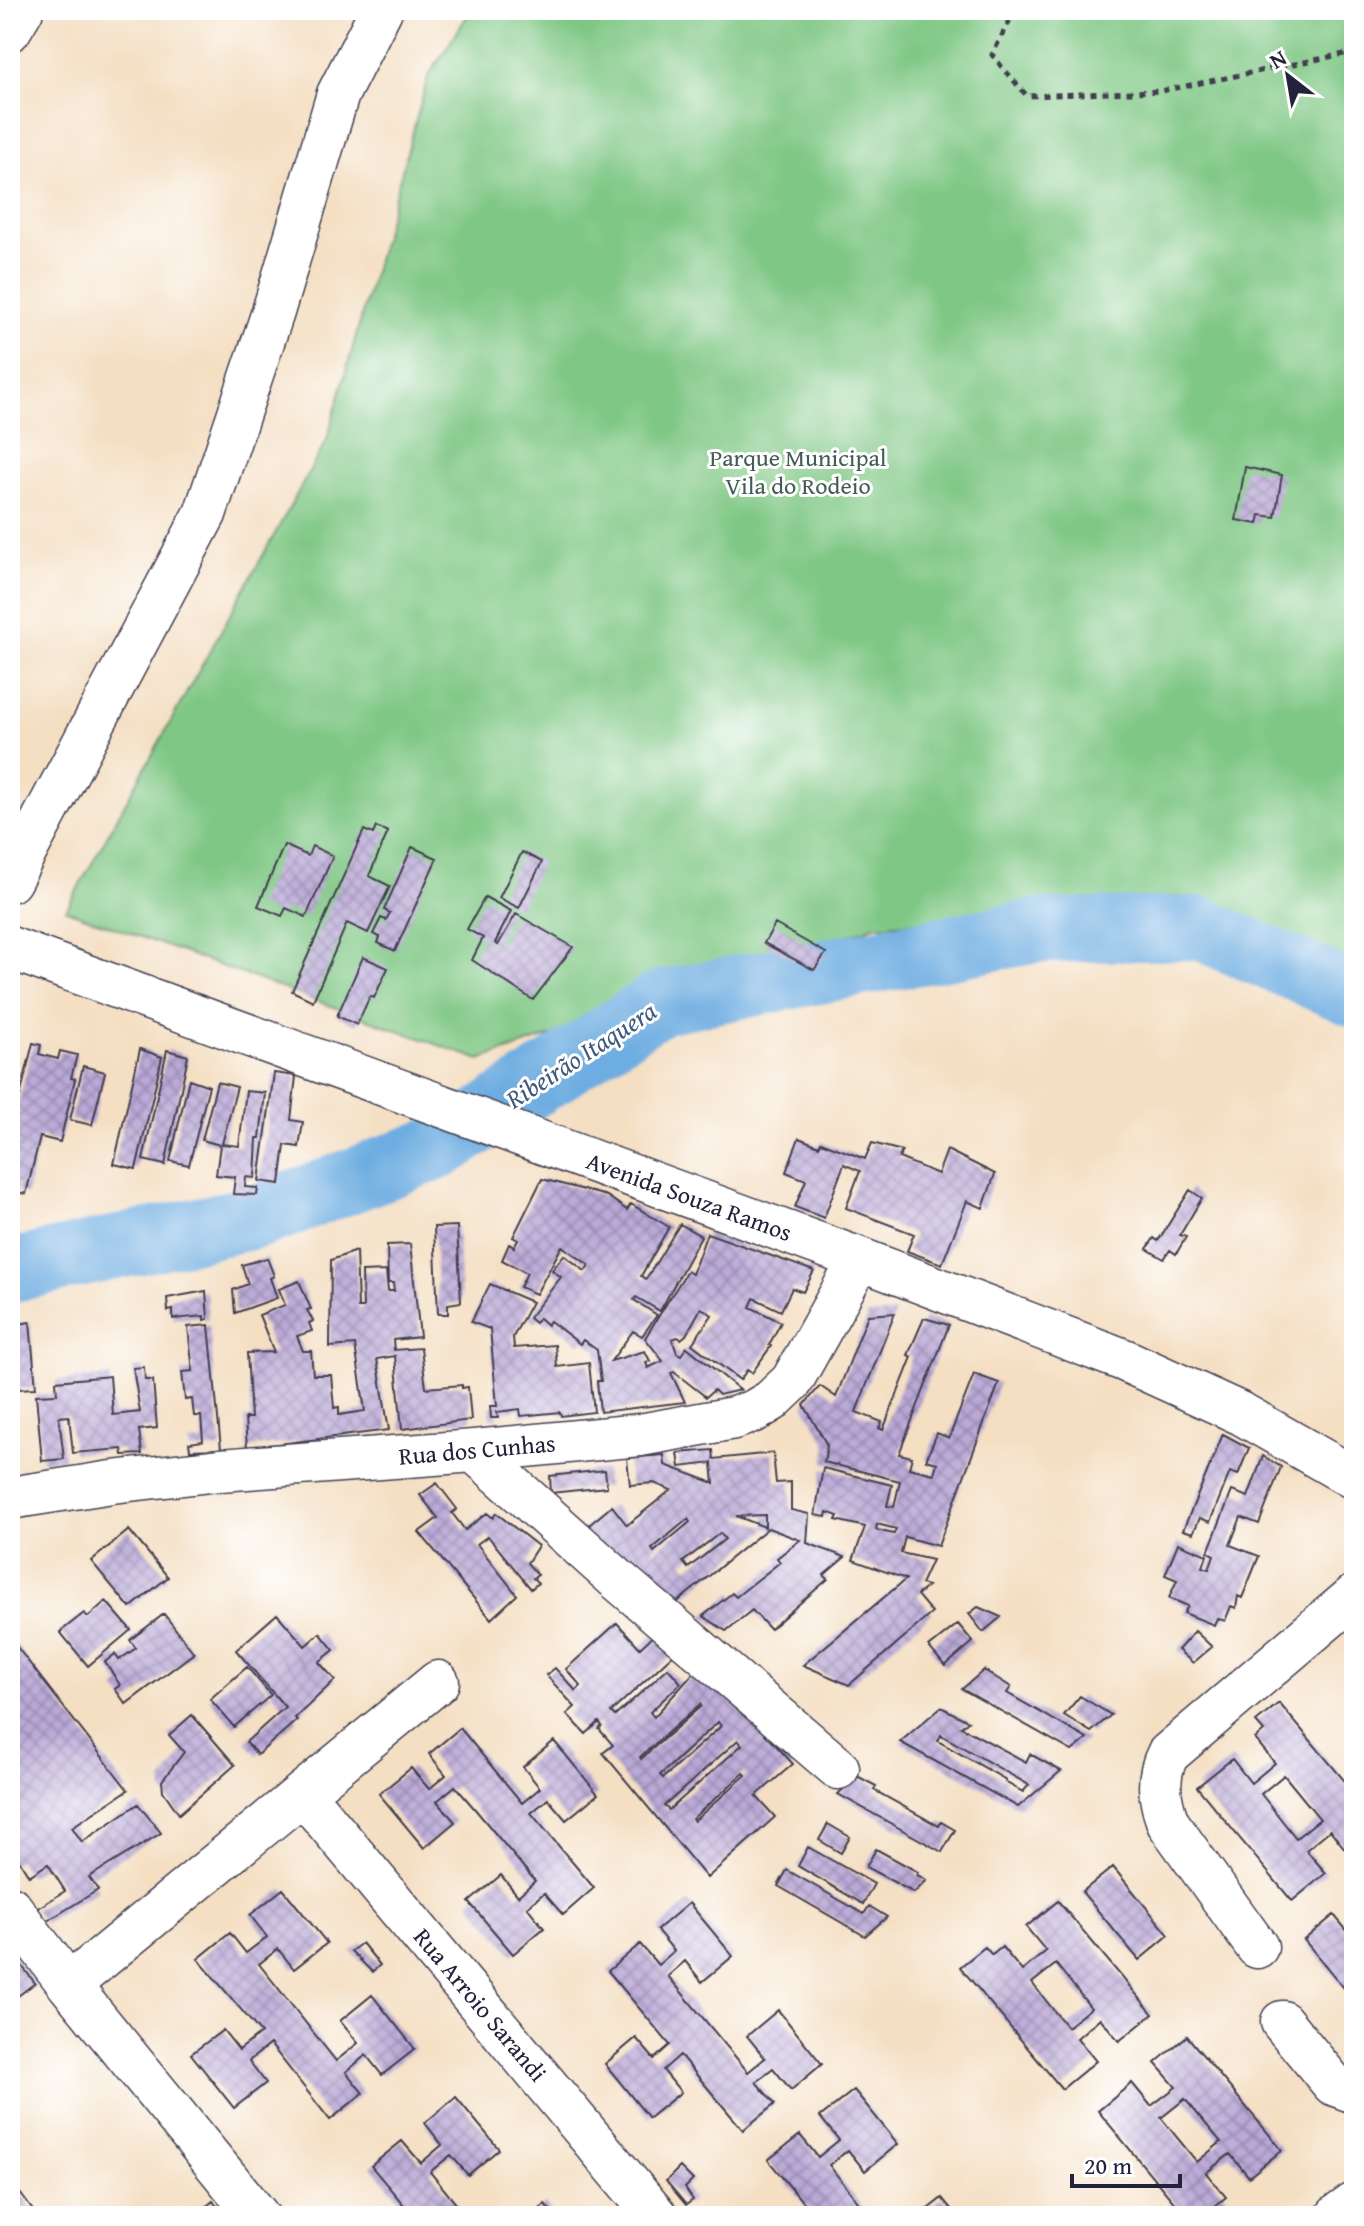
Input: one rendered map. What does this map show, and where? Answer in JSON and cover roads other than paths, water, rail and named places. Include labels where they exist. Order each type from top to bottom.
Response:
[{"type":"street","points":[[10,30],[22,10]]},
{"type":"street","points":[[10,881],[205,514],[273,312],[338,94],[381,10]]},
{"type":"street","name":"Avenida Souza Ramos","points":[[10,948],[860,1259],[1124,1360],[1347,1460]]},
{"type":"street","name":"Rua dos Cunhas","points":[[10,1498],[220,1470],[640,1435],[734,1418],[771,1401],[792,1381],[860,1259]]},
{"type":"street","points":[[474,1451],[618,1580],[838,1768]]},
{"type":"street","points":[[1257,1947],[1168,1823],[1161,1804],[1161,1769],[1168,1754],[1354,1596]]},
{"type":"street","points":[[69,1985],[438,1682]]},
{"type":"street","name":"Rua Arroio Sarandi","points":[[304,1795],[656,2216]]},
{"type":"street","points":[[10,1907],[69,1985],[258,2216]]},
{"type":"street","points":[[1282,2022],[1333,2084],[1354,2092]]},
{"type":"street","points":[[1337,2216],[1354,2204]]},
{"type":"waterway","name":"Ribeirão Itaquera","points":[[10,1271],[259,1216],[440,1147],[661,1002],[1036,931],[1199,928],[1354,995]]},
{"type":"park label","name":"Parque Municipal Vila do Rodeio","points":[[798,472]]}]
